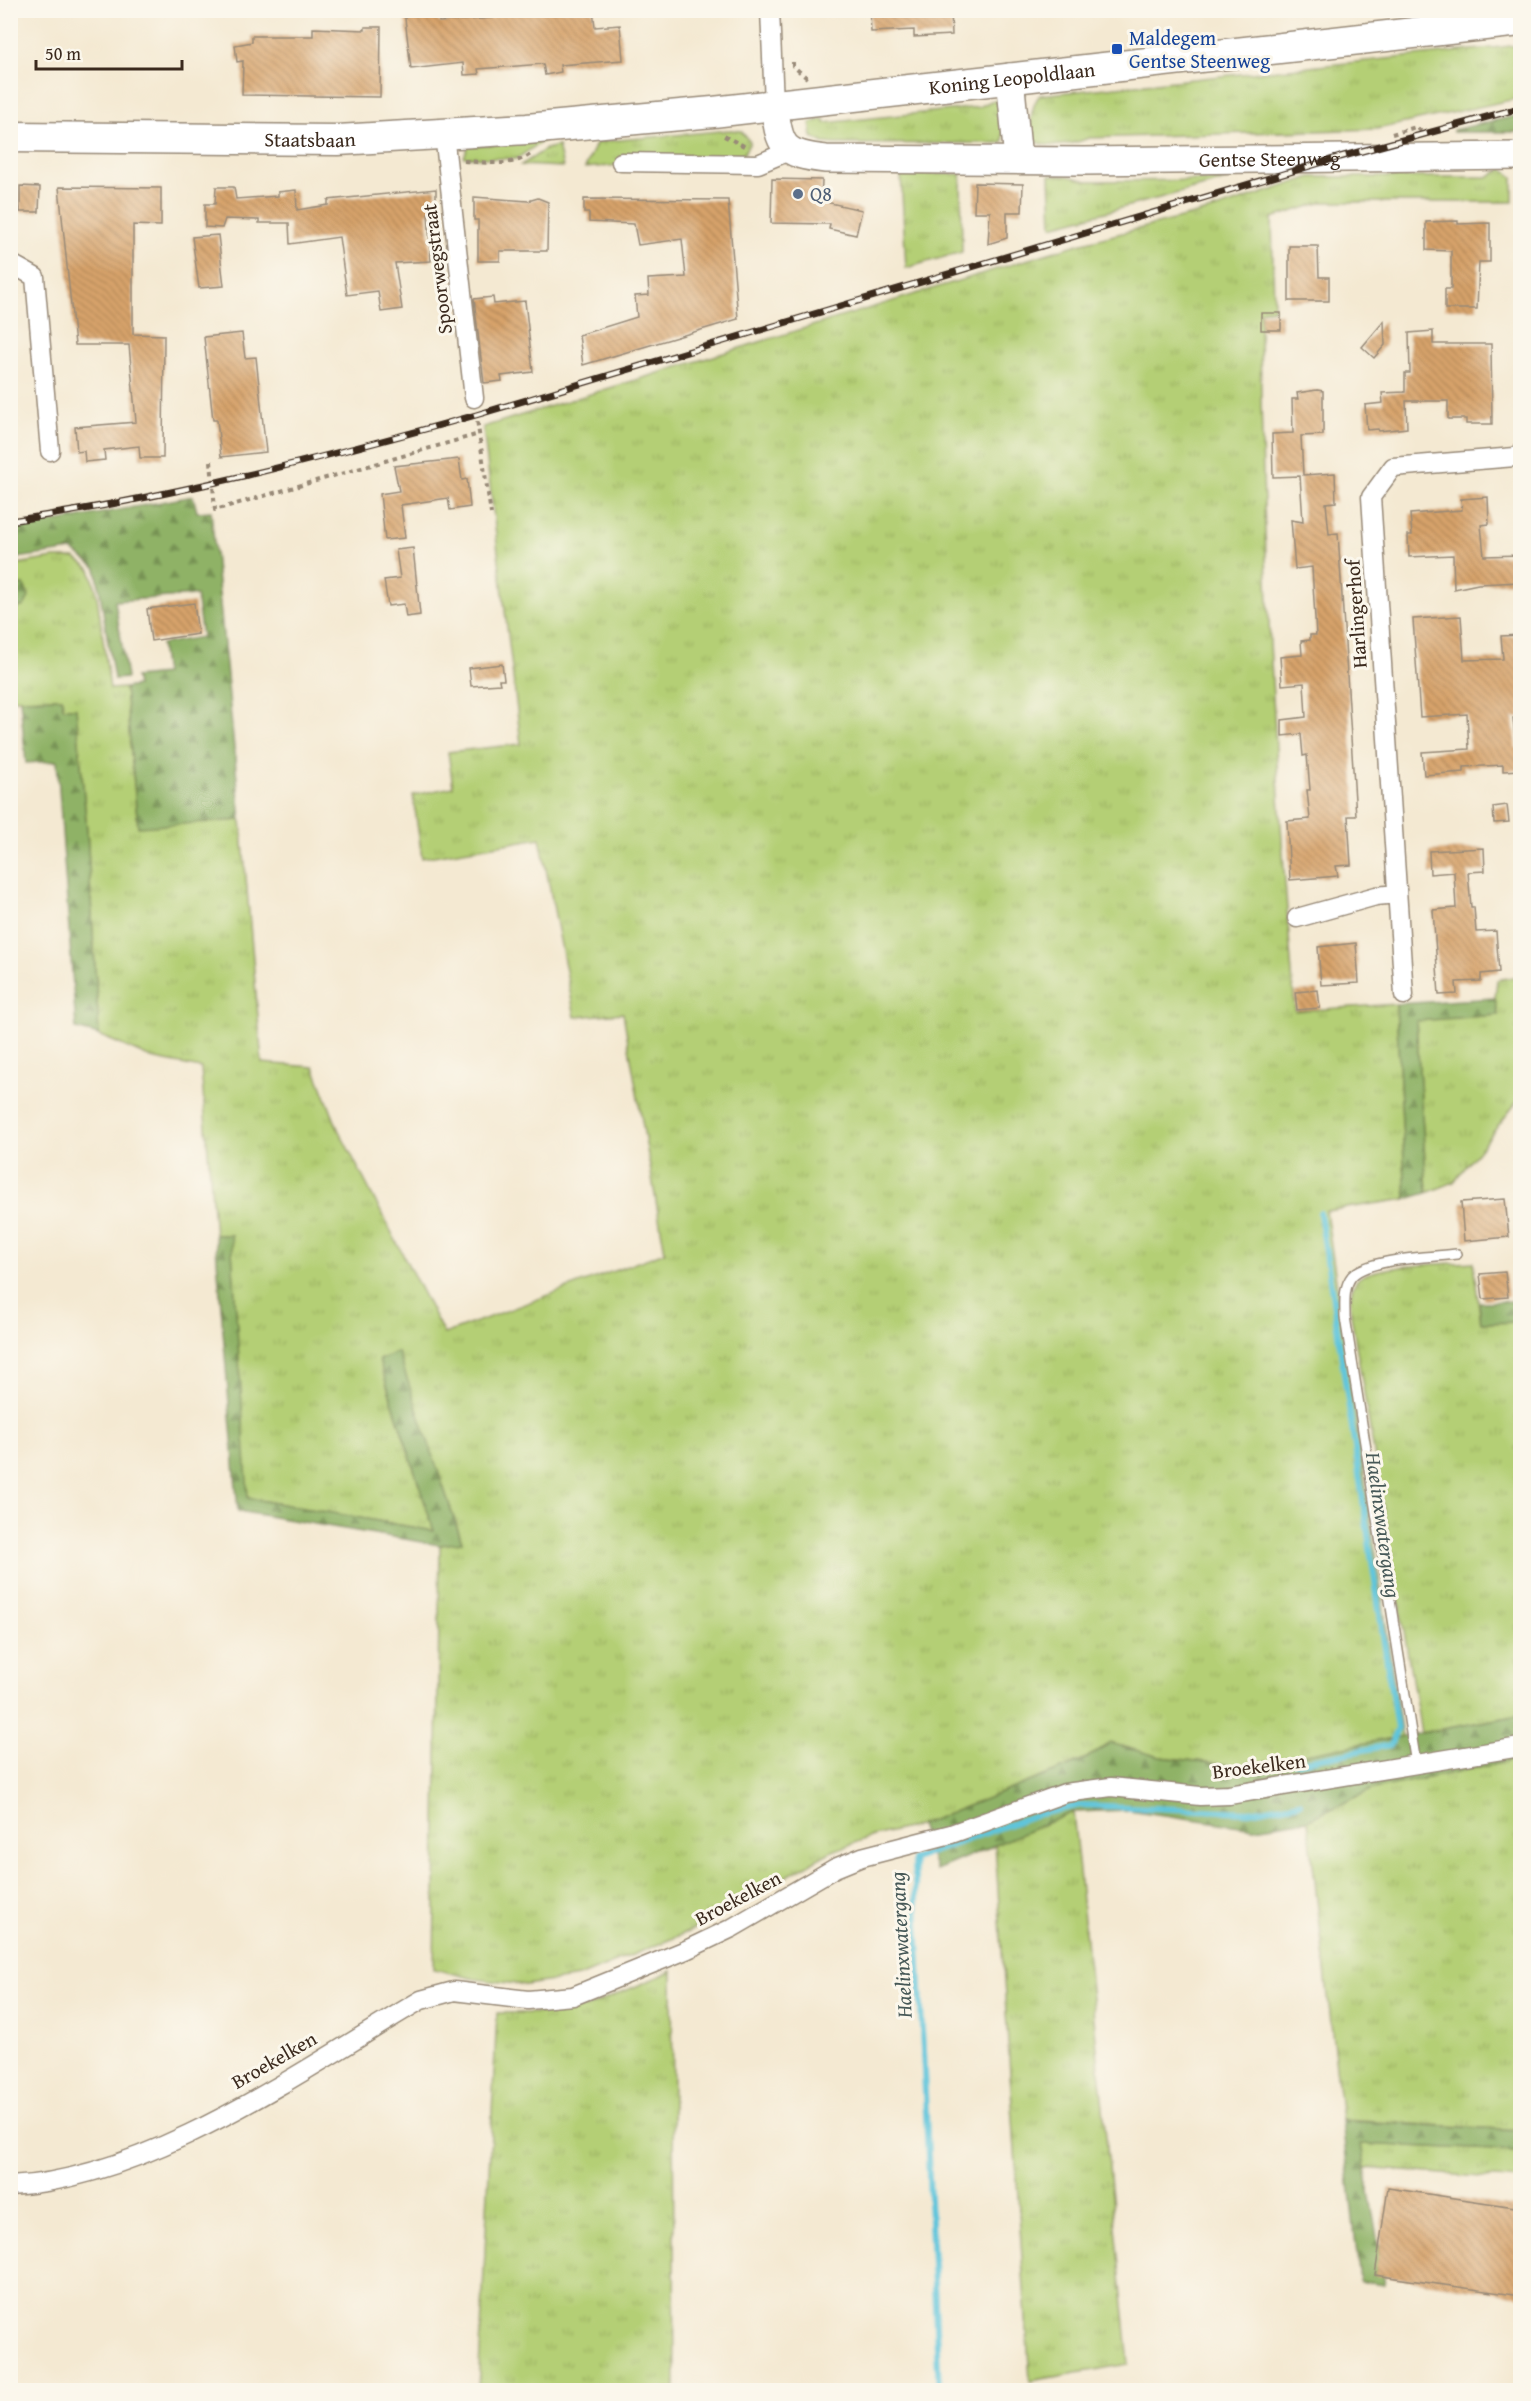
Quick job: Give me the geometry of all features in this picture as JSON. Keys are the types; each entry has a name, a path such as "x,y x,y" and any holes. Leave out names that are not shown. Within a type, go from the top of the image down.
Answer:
{"main road":[{"name":"Koning Leopoldlaan","path":"610,123 1521,21"},
{"name":"Staatsbaan","path":"10,137 338,140 610,123"}],"street":[{"path":"621,162 758,164 789,151 779,140 774,104 770,10"},
{"path":"1010,77 1018,160"},
{"name":"Spoorwegstraat","path":"444,134 474,398"},
{"name":"Gentse Steenweg","path":"789,151 826,159 1018,160 1521,156"},
{"path":"10,263 34,277 50,451"},
{"name":"Harlingerhof","path":"1404,995 1371,497 1393,467 1515,457 1521,454"},
{"path":"1297,918 1376,896 1396,894"},
{"name":"Broekelken","path":"10,2186 58,2180 144,2154 248,2102 421,2000 437,1994 454,1991 528,2000 573,1996 723,1933 835,1868 862,1857 951,1834 1065,1793 1111,1787 1200,1796 1230,1796 1521,1747"}],"lane":[{"path":"1416,1764 1344,1295 1352,1276 1372,1264 1457,1254"}],"path":[{"path":"792,56 793,66 811,81"},
{"path":"474,398 491,514"},
{"path":"211,461 215,510 479,434"}],"green space":[{"path":"1520,45 1520,98 1377,129 1089,138 1054,145 1036,141 1031,129 1032,113 1040,95"},
{"path":"1004,100 1003,143 836,144 824,143 812,137 810,123 824,119 825,123 979,107 991,101"},
{"path":"1520,115 1520,132 1453,132 1453,130"},
{"path":"741,131 750,142 743,155 585,168 597,142"},
{"path":"543,141 516,159 464,157 468,146"},
{"path":"558,146 563,167 521,165 546,149"},
{"path":"1503,169 1513,177 1513,202 1323,202 1272,218 1274,309 1260,311 1263,486 1271,661 1295,1011 1396,1004 1406,1199 1326,1211 1402,1737 1240,1766 1160,1757 1110,1743 1082,1761 920,1825 873,1836 830,1852 688,1932 579,1977 526,1985 475,1979 434,1969 440,1545 462,1542 397,1352 379,1360 434,1531 247,1498 231,1235 215,1235 201,1068 151,1058 99,1035 87,831 76,708 63,708 62,698 11,699 10,610 24,606 24,585 11,586 11,565 54,558 75,558 90,569 96,589 110,689 125,688 138,826 241,820 262,1063 314,1067 338,1129 444,1334 665,1252 623,1013 575,1017 540,838 422,858 413,795 453,787 448,752 521,744 483,427 1075,245 1216,209 1311,177 1487,177"},
{"path":"901,174 961,174 962,252 906,268"},
{"path":"1050,175 1068,176 1088,181 1228,180 1052,226"},
{"path":"193,496 197,512 211,511 241,820 138,827 125,688 137,686 135,677 165,674 161,644 202,637 196,595 115,601 127,678 114,679 96,568 72,550 11,559 11,530"},
{"path":"24,585 29,597 24,606 11,610 11,586"},
{"path":"62,698 63,708 76,708 87,831 99,1035 76,1029 57,761 26,763 20,699"},
{"path":"1520,976 1520,1098 1454,1182 1427,1193 1416,1020 1498,1015 1495,998 1497,980"},
{"path":"1495,998 1498,1015 1416,1021 1427,1193 1406,1199 1396,1004"},
{"path":"215,1235 231,1235 248,1498 434,1531 379,1360 398,1352 462,1542 440,1545 238,1511"},
{"path":"1473,1262 1481,1323 1520,1322 1520,1715 1421,1733 1351,1315 1351,1296 1355,1283 1366,1274 1394,1268"},
{"path":"1520,1301 1520,1322 1481,1323 1479,1302"},
{"path":"1520,1715 1520,1759 1373,1789 1308,1820 1254,1828 1129,1810 1073,1812 936,1870 920,1825 1082,1761 1110,1743 1160,1757 1240,1766"},
{"path":"1520,1759 1520,2130 1342,2120 1308,1820 1373,1789"},
{"path":"1073,1812 1129,2364 1030,2381 995,1843"},
{"path":"672,1971 675,2390 478,2390 497,2013 553,2013 587,2007"},
{"path":"1342,2121 1520,2130 1520,2151 1361,2144 1385,2285 1360,2281"},
{"path":"1361,2144 1520,2151 1520,2180 1365,2168"}],"building":[{"path":"404,10 437,10 439,22 493,18 493,10 593,10 595,27 620,25 623,60 560,65 561,72 545,75 543,64 478,69 479,74 464,75 463,63 411,69"},
{"path":"870,10 951,10 952,35 914,37 914,30 871,32"},
{"path":"365,27 381,27 380,97 242,95 243,61 237,62 235,45 252,42 252,36 313,36 313,28 365,30"},
{"path":"772,179 822,180 821,201 862,210 856,235 829,229 830,224 771,223"},
{"path":"975,183 1023,184 1022,212 1007,212 1007,238 988,244 990,212 974,212"},
{"path":"20,186 40,187 39,212 20,212"},
{"path":"59,187 161,188 161,226 133,225 133,334 164,335 163,458 140,458 139,446 104,450 105,460 85,462 84,451 77,452 75,427 136,422 129,345 75,345"},
{"path":"216,187 234,187 236,199 278,196 278,192 296,190 297,210 328,205 328,200 436,189 436,213 428,213 431,261 395,263 402,309 381,312 378,291 347,295 339,237 290,244 289,223 259,223 259,220 225,219 222,228 205,227 205,204 215,204"},
{"path":"474,197 528,201 538,198 548,202 547,251 500,251 500,261 478,261 478,220 474,220"},
{"path":"584,199 728,200 738,319 583,365 579,335 637,317 635,296 649,295 648,279 686,277 682,239 638,245 634,224 589,222 589,213 584,213"},
{"path":"1458,221 1458,224 1490,223 1490,262 1479,262 1477,309 1445,309 1445,289 1451,289 1451,251 1426,250 1426,222"},
{"path":"218,235 224,286 199,288 192,237"},
{"path":"1289,246 1318,246 1319,277 1329,277 1329,301 1289,301"},
{"path":"493,297 494,304 525,301 533,372 501,376 502,381 484,383 474,299"},
{"path":"1261,313 1281,313 1281,330 1261,330"},
{"path":"1384,321 1385,345 1374,358 1362,347"},
{"path":"1433,331 1433,344 1491,344 1492,424 1466,424 1466,419 1448,419 1448,401 1406,401 1407,428 1367,430 1365,405 1383,403 1382,393 1405,392 1405,373 1410,373 1409,333"},
{"path":"242,333 245,358 256,357 266,452 221,457 217,420 213,420 204,337"},
{"path":"1323,391 1323,435 1301,436 1303,475 1335,473 1336,502 1326,503 1329,534 1338,533 1356,816 1348,816 1351,865 1336,866 1338,876 1290,880 1287,821 1310,819 1307,790 1310,790 1307,755 1303,756 1301,734 1282,736 1282,720 1306,717 1304,683 1282,685 1280,657 1302,655 1301,641 1310,640 1310,635 1316,635 1312,567 1295,569 1291,520 1303,522 1300,476 1273,477 1272,434 1293,433 1292,399 1298,399 1297,393"},
{"path":"459,459 462,480 467,479 470,507 450,510 448,498 401,505 405,538 385,540 380,494 399,491 394,466"},
{"path":"1488,497 1489,524 1481,525 1484,556 1521,555 1521,582 1478,584 1454,589 1453,555 1409,557 1408,535 1412,535 1410,514 1462,510 1461,499"},
{"path":"413,548 420,615 406,617 404,604 388,606 384,580 400,578 396,550"},
{"path":"194,603 198,634 151,641 147,609"},
{"path":"1461,616 1464,660 1503,659 1501,636 1521,635 1521,718 1513,718 1516,748 1521,748 1521,770 1503,771 1503,765 1464,767 1464,772 1424,775 1422,752 1469,749 1467,714 1420,717 1413,619"},
{"path":"502,664 504,680 499,680 500,684 471,686 469,668"},
{"path":"1507,805 1509,822 1494,823 1493,807"},
{"path":"1484,848 1485,871 1468,872 1471,907 1474,907 1476,932 1496,931 1499,972 1481,974 1481,981 1456,982 1457,994 1439,995 1433,910 1456,908 1454,872 1430,874 1429,851"},
{"path":"1356,943 1359,983 1321,985 1318,947"},
{"path":"1318,990 1320,1008 1297,1010 1295,992"},
{"path":"1505,1199 1509,1237 1464,1241 1461,1202"},
{"path":"1505,1272 1508,1297 1483,1299 1480,1274"},
{"path":"1388,2188 1521,2208 1521,2296 1375,2275"}],"waterway":[{"name":"Haelinxwatergang","path":"1295,1763 1390,1745 1397,1729 1320,1213"},
{"name":"Haelinxwatergang","path":"939,2390 914,1859 1035,1815 1081,1805 1249,1812 1300,1803"}],"railway":[{"path":"10,521 187,489 419,431 1340,157 1520,108"}],"place":[{"name":"Maldegem Gentse Steenweg","path":"1117,49"},
{"name":"Q8","path":"798,194"}]}
